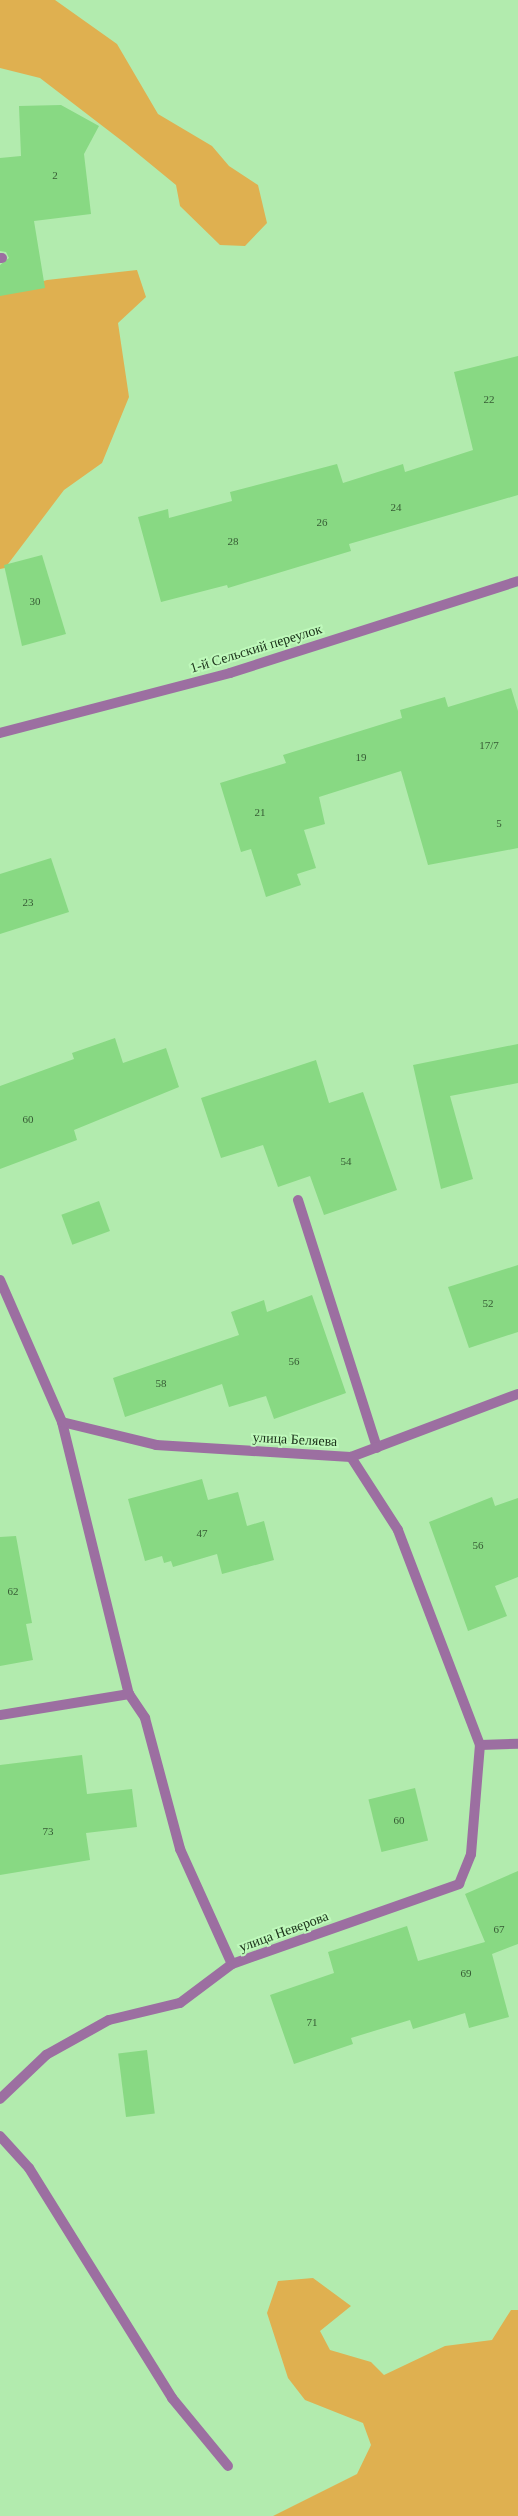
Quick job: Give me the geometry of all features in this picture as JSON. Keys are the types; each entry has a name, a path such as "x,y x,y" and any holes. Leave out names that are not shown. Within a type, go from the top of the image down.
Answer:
{"street":[{"name":"1-й Сельский переулок","path":"0,733 230,673 518,581"},
{"path":"298,1200 377,1448"},
{"name":"улица Неверова","path":"0,1280 62,1422 129,1694 144,1718 180,1849 232,1964 459,1884 471,1854 480,1745"},
{"name":"улица Беляева","path":"62,1422 156,1445 351,1457 518,1394"},
{"path":"351,1457 398,1530 480,1745 518,1744"},
{"path":"0,1715 129,1694"},
{"path":"0,2099 46,2055 109,2020 180,2003 232,1964"},
{"path":"0,2136 29,2168 172,2398 228,2466"}],"shaded area":[{"path":"0,0 55,0 117,44 158,114 212,146 229,166 258,185 267,223 245,246 220,245 180,206 176,185 126,144 40,78 0,68"},
{"path":"137,270 146,297 118,323 129,397 102,463 64,490 5,568 0,569 0,294 47,280"},
{"path":"313,2278 351,2306 320,2331 330,2350 371,2362 384,2375 445,2346 492,2340 511,2310 518,2310 518,2516 273,2516 357,2474 371,2445 363,2423 305,2400 288,2378 267,2313 278,2281"}],"building":[{"path":"61,105 99,126 84,154 91,214 34,221 45,288 0,296 0,265 9,258 6,252 0,251 0,158 21,156 19,106"},
{"path":"518,356 518,495 349,544 351,551 228,588 227,585 161,602 138,517 168,509 169,518 232,501 230,492 337,464 343,483 403,464 405,472 473,450 454,372"},
{"path":"42,555 66,634 22,646 4,565"},
{"path":"511,688 518,711 518,848 428,865 401,771 319,797 325,824 304,830 316,868 297,874 301,885 266,897 251,849 241,852 220,783 286,763 283,755 402,718 400,710 445,697 448,707"},
{"path":"51,858 69,912 0,934 0,874"},
{"path":"115,1038 123,1063 166,1048 179,1087 74,1130 77,1140 0,1169 0,1086 74,1059 72,1053"},
{"path":"518,1044 518,1083 450,1096 473,1179 441,1189 413,1065"},
{"path":"316,1060 329,1103 363,1092 397,1190 324,1215 310,1176 278,1187 263,1145 221,1158 201,1098"},
{"path":"99,1201 110,1231 72,1245 61,1215"},
{"path":"518,1265 518,1332 469,1348 448,1287"},
{"path":"312,1295 346,1393 274,1419 266,1396 229,1407 222,1384 125,1417 113,1378 239,1335 231,1312 264,1300 267,1312"},
{"path":"202,1479 208,1500 238,1492 247,1526 264,1521 274,1560 222,1574 217,1554 173,1567 171,1561 164,1563 162,1556 145,1561 128,1499"},
{"path":"492,1497 495,1506 518,1498 518,1577 495,1586 507,1616 468,1631 429,1522"},
{"path":"16,1536 32,1623 26,1624 33,1660 0,1666 0,1537"},
{"path":"82,1755 87,1794 132,1789 137,1827 86,1833 90,1860 0,1875 0,1765"},
{"path":"415,1788 428,1840 381,1852 368,1800"},
{"path":"518,1871 518,1944 492,1954 509,2017 469,2028 465,2013 413,2029 410,2020 351,2038 353,2044 294,2064 270,1995 334,1973 328,1952 407,1926 418,1961 485,1942 465,1894"},
{"path":"147,2050 155,2114 126,2117 118,2054"}]}
